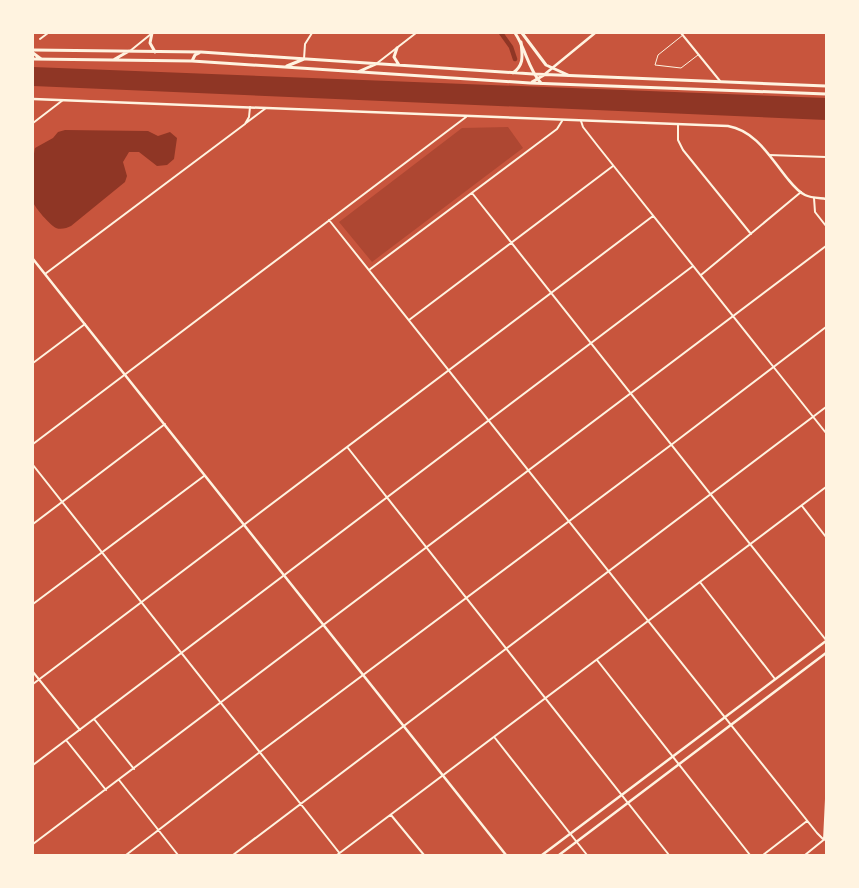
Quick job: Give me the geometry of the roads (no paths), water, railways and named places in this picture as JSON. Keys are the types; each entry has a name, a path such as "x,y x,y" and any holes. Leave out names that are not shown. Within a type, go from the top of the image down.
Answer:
{"main road":[{"path":"152,33 150,43 156,52"},
{"path":"515,33 521,42 534,74 541,83"},
{"path":"522,33 543,62 552,69 569,76"},
{"path":"513,73 518,69 522,62 521,42"},
{"path":"397,48 394,56 399,65"},
{"path":"33,51 201,52 513,73 826,86"},
{"path":"33,51 42,59"},
{"path":"111,60 129,51"},
{"path":"192,61 194,55 201,52"},
{"path":"33,59 192,61 530,83 826,94"},
{"path":"285,66 304,59"},
{"path":"358,72 370,68 376,64"},
{"path":"530,83 538,80 545,74"}],"street":[{"path":"40,39 48,33"},
{"path":"129,51 152,33"},
{"path":"304,59 305,44 312,33"},
{"path":"376,64 416,33"},
{"path":"545,74 595,33"},
{"path":"682,34 720,81"},
{"path":"33,99 562,121 728,126 746,132 754,138 792,185 801,192 814,198 826,199"},
{"path":"33,123 64,100"},
{"path":"245,124 249,117 250,107"},
{"path":"45,274 266,108"},
{"path":"33,444 466,117"},
{"path":"369,270 557,129 562,121"},
{"path":"581,121 584,130 826,433"},
{"path":"678,124 678,140 683,150 751,234"},
{"path":"769,155 826,157"},
{"path":"409,320 613,166"},
{"path":"701,275 801,192"},
{"path":"472,194 826,640 542,855"},
{"path":"814,198 815,212 826,226"},
{"path":"33,684 653,216"},
{"path":"329,220 450,370 527,471 569,521 724,718 807,821 825,839"},
{"path":"33,844 426,549 527,471 632,394 826,246"},
{"path":"33,259 506,855"},
{"path":"33,765 284,575 490,422 693,266"},
{"path":"33,363 85,324"},
{"path":"126,855 260,752 671,445 826,327"},
{"path":"233,855 505,648 609,572 826,407"},
{"path":"33,524 165,424"},
{"path":"347,447 669,855"},
{"path":"33,465 301,803 339,854 495,738 826,487"},
{"path":"33,604 204,476"},
{"path":"802,506 826,537"},
{"path":"700,582 775,679"},
{"path":"559,855 826,653"},
{"path":"597,660 750,855"},
{"path":"33,672 80,730"},
{"path":"94,719 134,769"},
{"path":"495,738 587,855"},
{"path":"66,740 106,790"},
{"path":"119,780 178,855"},
{"path":"805,855 825,839 826,799"},
{"path":"391,815 424,855"},
{"path":"763,855 807,821"}],"lane":[{"path":"682,34 658,55 655,65 681,68 698,55"}],"waterway":[{"path":"501,33 511,47 515,59"}]}
